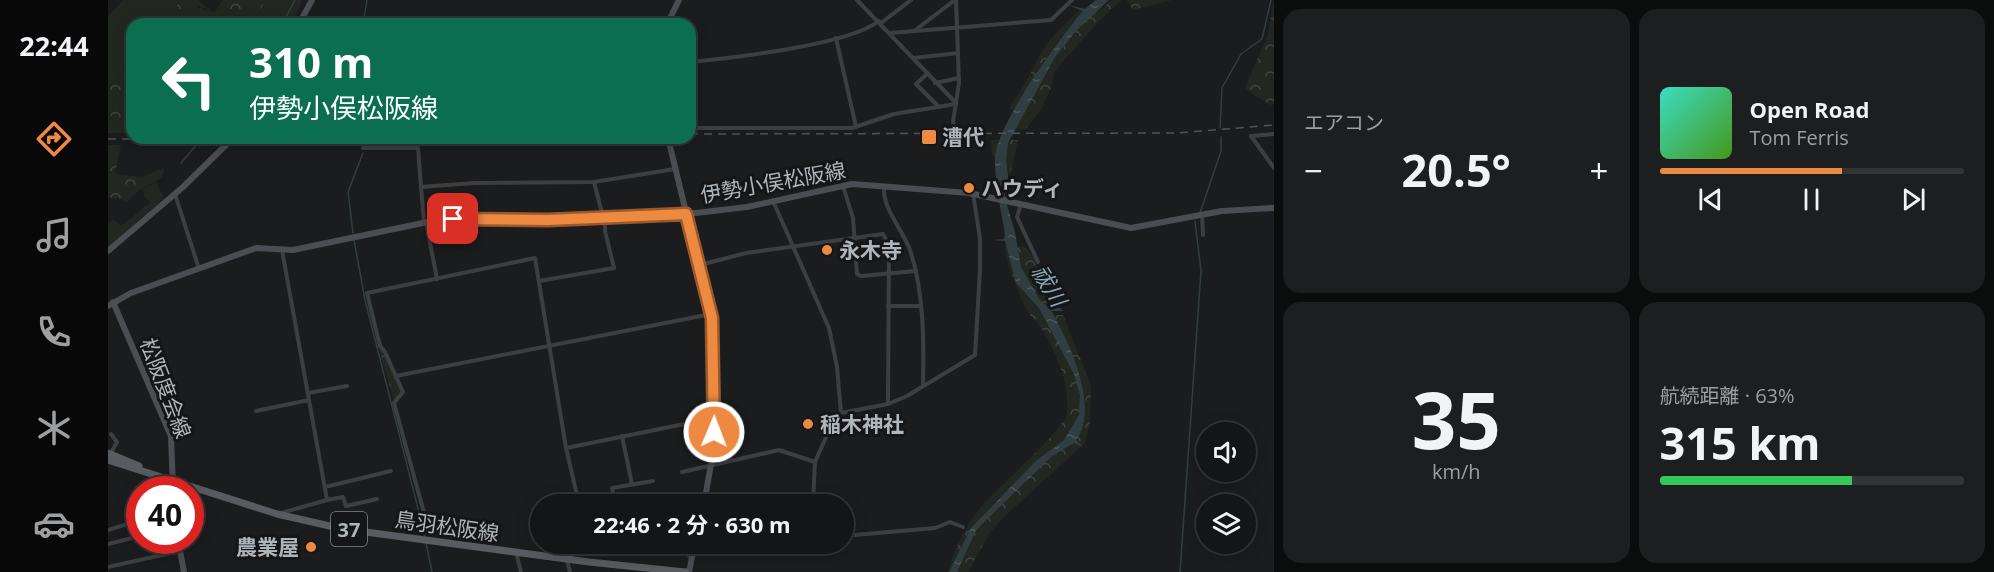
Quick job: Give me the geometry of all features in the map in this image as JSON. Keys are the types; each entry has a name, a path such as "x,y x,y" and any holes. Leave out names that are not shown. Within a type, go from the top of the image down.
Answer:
{"main road":[{"path":"302,18 312,0"},
{"path":"671,18 680,0"},
{"path":"108,251 175,194 227,144"},
{"path":"670,144 712,314 714,418 712,466 706,494"},
{"name":"伊勢小俣松阪線","path":"111,304 253,249 299,249 425,222 686,214 773,201 843,185 884,185 973,193 1131,228 1253,207 1274,208"},
{"name":"松阪度会線","path":"111,304 169,430 174,452 173,476"},
{"name":"鳥羽松阪線","path":"109,455 154,476"},
{"name":"鳥羽松阪線","path":"204,494 343,529 567,559 687,572"},
{"path":"180,554 183,572"},
{"path":"687,572 692,554"}],"street":[{"path":"857,0 956,104"},
{"path":"696,61 836,38 880,22 911,0"},
{"path":"956,0 959,78 953,122 956,132"},
{"path":"913,31 956,0"},
{"path":"890,33 1052,20 1072,0"},
{"path":"836,38 856,127"},
{"path":"912,58 958,53"},
{"path":"927,74 916,84 939,108"},
{"path":"935,83 959,78"},
{"path":"696,128 856,127 894,114 956,104"},
{"path":"1274,134 1251,136 1274,168"},
{"path":"363,148 418,148 425,222 437,279"},
{"path":"421,187 474,183 594,182 676,169"},
{"path":"538,281 614,268 604,217 594,182"},
{"path":"843,185 853,218 857,274 916,271"},
{"path":"884,185 883,198 911,251 916,271 924,342 923,387"},
{"path":"813,494 815,462 830,428 842,413 888,404 923,387 975,355 980,239 973,193"},
{"path":"175,194 200,269"},
{"path":"773,201 829,328 837,367 842,413"},
{"path":"1020,204 1017,217 1038,262"},
{"path":"1202,216 1203,235"},
{"path":"700,266 746,253 883,234 889,245 888,404"},
{"path":"282,250 327,500"},
{"path":"424,513 394,403 403,392 380,346 367,293 535,258 566,448 577,494"},
{"path":"888,306 920,306"},
{"path":"396,376 712,314"},
{"path":"308,393 347,386"},
{"path":"256,411 309,399"},
{"path":"566,448 714,418"},
{"path":"109,455 117,442 111,434"},
{"path":"622,436 632,484"},
{"path":"682,472 779,450 815,462"},
{"path":"325,487 391,471"},
{"path":"613,494 612,488 652,481"},
{"path":"277,514 343,496 346,506 376,499"},
{"path":"854,535 935,528 950,522 963,527"},
{"path":"108,530 126,524"},
{"path":"108,544 126,540"},
{"path":"516,552 521,572"},
{"path":"108,567 166,554"},
{"path":"688,554 691,558"},
{"path":"567,559 570,572"}],"green space":[{"path":"123,0 198,0 214,13 198,6 173,18 126,18 126,67 108,90 108,16"},
{"path":"223,0 266,0 254,18 173,18 179,1 214,13"},
{"path":"266,0 302,0 295,18 254,18"},
{"path":"1112,0 1122,0 1097,23 1054,72 1052,85 1042,108 1025,130 1015,129 1023,116 1009,108 1046,45 1083,7 1099,11"},
{"path":"1127,0 1172,0 1133,10"},
{"path":"1274,0 1274,104 1270,105 1245,88 1268,34"},
{"path":"126,67 126,124 118,123 108,112 108,90"},
{"path":"108,112 118,123 126,124 126,133 108,133"},
{"path":"991,140 1018,140 1010,176 1005,164 992,155"},
{"path":"108,145 121,145 115,174 142,177 164,168 162,177 135,193 128,201 108,197"},
{"path":"156,182 164,198 108,247 108,223 113,219 121,226 151,202 144,197 143,189"},
{"path":"1005,245 1026,247 1034,258 1041,283 1058,301 1047,302 1055,315 1063,315 1091,386 1090,423 1085,443 1004,517 989,534 968,572 948,572 960,540 978,511 1054,433 1067,413 1066,389 1060,366 1044,333 1026,309 1009,266"},
{"path":"379,349 384,353 401,391 394,401"}],"water":[{"path":"1096,0 1109,0 1076,31 1055,57 1008,143 1006,160 1011,199 1007,205 1015,232 1021,267 1039,299 1049,308 1061,308 1062,311 1051,311 1066,339 1079,374 1085,410 1083,426 1076,440 1083,447 1074,443 1052,456 976,530 957,572 949,572 971,528 1036,461 1064,440 1079,415 1080,395 1074,374 1039,308 1016,283 1005,241 993,240 1004,239 1005,234 995,161 1005,127 1016,106 1059,41 1083,11 1068,5 1085,9"}],"waterway":[{"path":"285,18 295,0"},
{"path":"364,18 367,0"},
{"path":"1220,128 1222,88 1241,54 1262,39 1271,0"},
{"path":"1200,213 1221,151 1221,137"},
{"path":"181,163 197,144"},
{"path":"353,233 348,192 363,153"},
{"path":"1180,572 1201,271 1195,221"},
{"path":"354,240 365,300 425,536"},
{"path":"426,543 432,572"}],"railway":[{"path":"696,134 1177,133 1274,125"},
{"path":"108,139 126,139"}],"place":[{"name":"漕代","path":"929,137"},
{"name":"ハウディ","path":"969,188"},
{"name":"永木寺","path":"827,250"},
{"name":"稲木神社","path":"808,424"},
{"name":"農業屋","path":"311,547"}],"route":[{"path":"453,219 548,220 603,217 641,218 686,214 714,328 714,432"}],"water label":[{"name":"祓川","path":"1050,285"}]}
